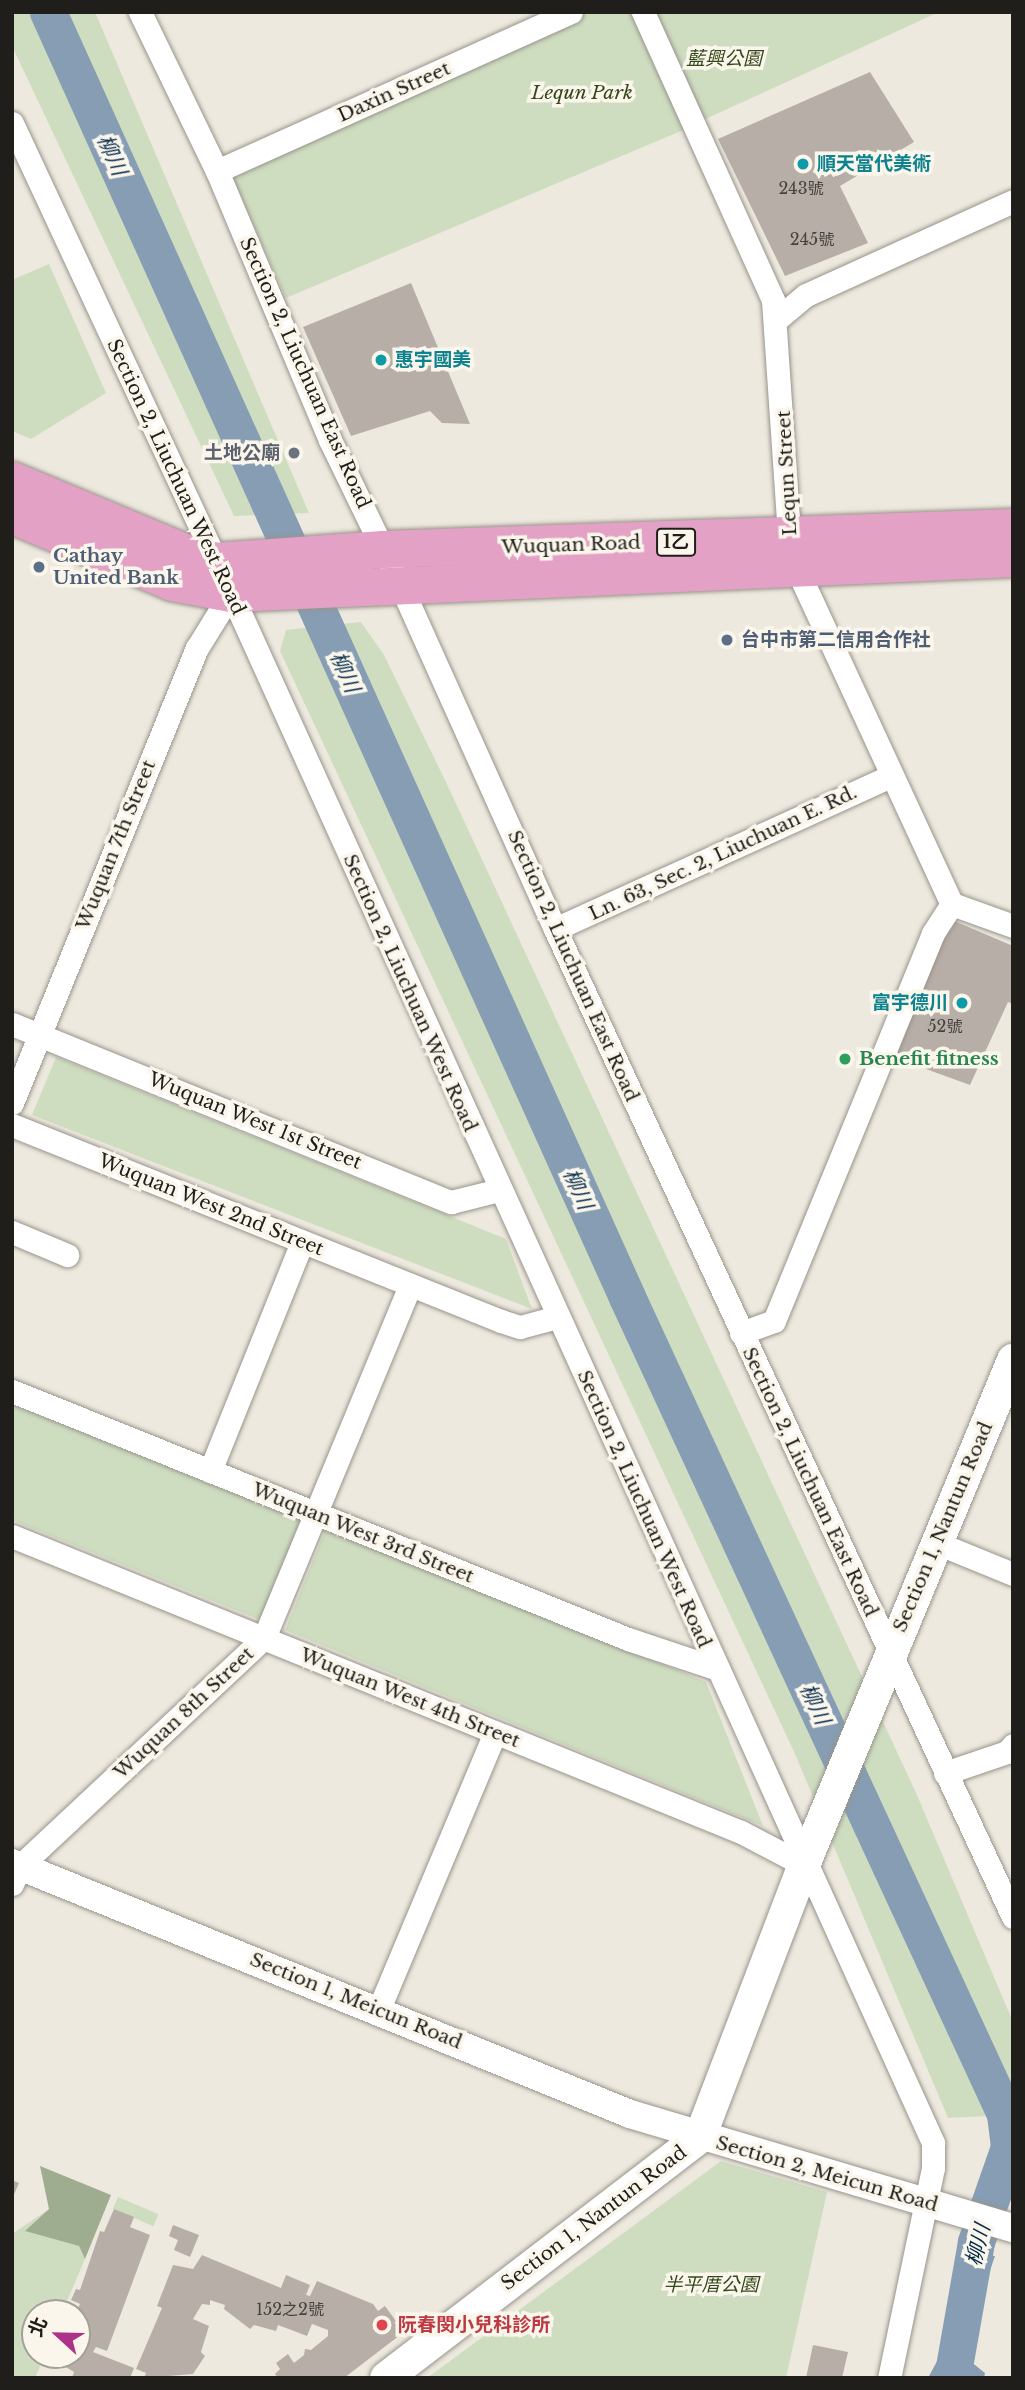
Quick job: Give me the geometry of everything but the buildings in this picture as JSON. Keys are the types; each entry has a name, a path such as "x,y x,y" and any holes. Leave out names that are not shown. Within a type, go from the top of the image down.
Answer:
{"main road":[{"name":"1乙","path":"12,480 237,576"},
{"name":"1乙","path":"12,515 172,582 237,576"},
{"name":"Wuquan Road","path":"237,576 354,585 793,552 1013,527"},
{"name":"Wuquan Road","path":"237,576 338,552 383,549 793,552 1013,558"},
{"name":"Section 1, Nantun Road","path":"386,2378 700,2137 804,1865 1013,1360"}],"street":[{"name":"Section 2, Liuchuan East Road","path":"140,12 216,171 330,440 399,582 555,929 1013,1917"},
{"name":"Daxin Street","path":"216,171 570,12"},
{"name":"Lequn Street","path":"643,12 773,300 793,552 890,776 952,904"},
{"name":"Section 2, Liuchuan West Road","path":"12,123 237,576 499,1190 804,1865 933,2143 933,2168 890,2378"},
{"path":"776,320 806,295 1013,201"},
{"name":"Wuquan 7th Street","path":"12,1103 197,648 237,576"},
{"name":"Ln. 63, Sec. 2, Liuchuan E. Rd.","path":"555,929 890,776"},
{"path":"741,1333 774,1321 933,933 952,904 1013,926"},
{"name":"Wuquan West 1st Street","path":"12,1024 451,1202 499,1190"},
{"name":"Wuquan West 2nd Street","path":"12,1125 520,1327 557,1317"},
{"path":"12,1233 67,1255"},
{"path":"210,1471 302,1242"},
{"path":"316,1514 410,1285"},
{"name":"Wuquan West 3rd Street","path":"12,1391 628,1639 715,1668"},
{"name":"Wuquan 8th Street","path":"15,1871 264,1638 316,1514"},
{"name":"Wuquan West 4th Street","path":"12,1536 741,1832 804,1865"},
{"path":"937,1543 1013,1574"},
{"path":"378,2011 495,1733"},
{"path":"945,1773 1007,1752 1013,1745"},
{"name":"Section 1, Meicun Road","path":"15,1871 378,2011 630,2114 700,2137"},
{"name":"Section 2, Meicun Road","path":"700,2137 1013,2228"}],"green space":[{"path":"12,12 95,12 309,513 234,516 12,46"},
{"name":"Lequn Park","path":"582,12 636,12 688,128 286,298 229,170"},
{"name":"藍興公園","path":"651,12 939,12 699,122"},
{"path":"49,264 106,393 31,439 12,431 12,280"},
{"path":"361,622 384,655 445,780 917,1795 1013,2022 1013,2115 948,2118 795,1754 280,651 286,630"},
{"path":"56,1057 506,1239 532,1309 32,1115"},
{"path":"12,1405 305,1518 263,1621 12,1520"},
{"path":"327,1526 706,1682 763,1826 285,1630"},
{"name":"半平厝公園","path":"721,2161 827,2192 786,2378 427,2378"},
{"path":"40,2166 111,2195 85,2259 79,2246 25,2231 49,2209"},
{"path":"118,2197 159,2214 153,2226 113,2209"},
{"path":"49,2209 26,2231 79,2246 85,2259 68,2299 21,2299 21,2369 39,2369 35,2378 12,2378 12,2234"}],"water":[{"path":"965,2254 995,2256 965,2342 970,2361 985,2373 984,2378 928,2378 950,2337"}],"waterway":[{"name":"柳川","path":"48,12 627,1297 1005,2114 1009,2147 976,2242 952,2378"}],"place":[{"name":"順天當代美術","path":"803,164"},
{"name":"惠宇國美","path":"381,360"},
{"name":"土地公廟","path":"294,453"},
{"name":"Cathay United Bank","path":"39,567"},
{"name":"台中市第二信用合作社","path":"727,640"},
{"name":"富宇德川","path":"962,1003"},
{"name":"Benefit fitness","path":"845,1059"},
{"name":"阮春閔小兒科診所","path":"382,2325"}]}
